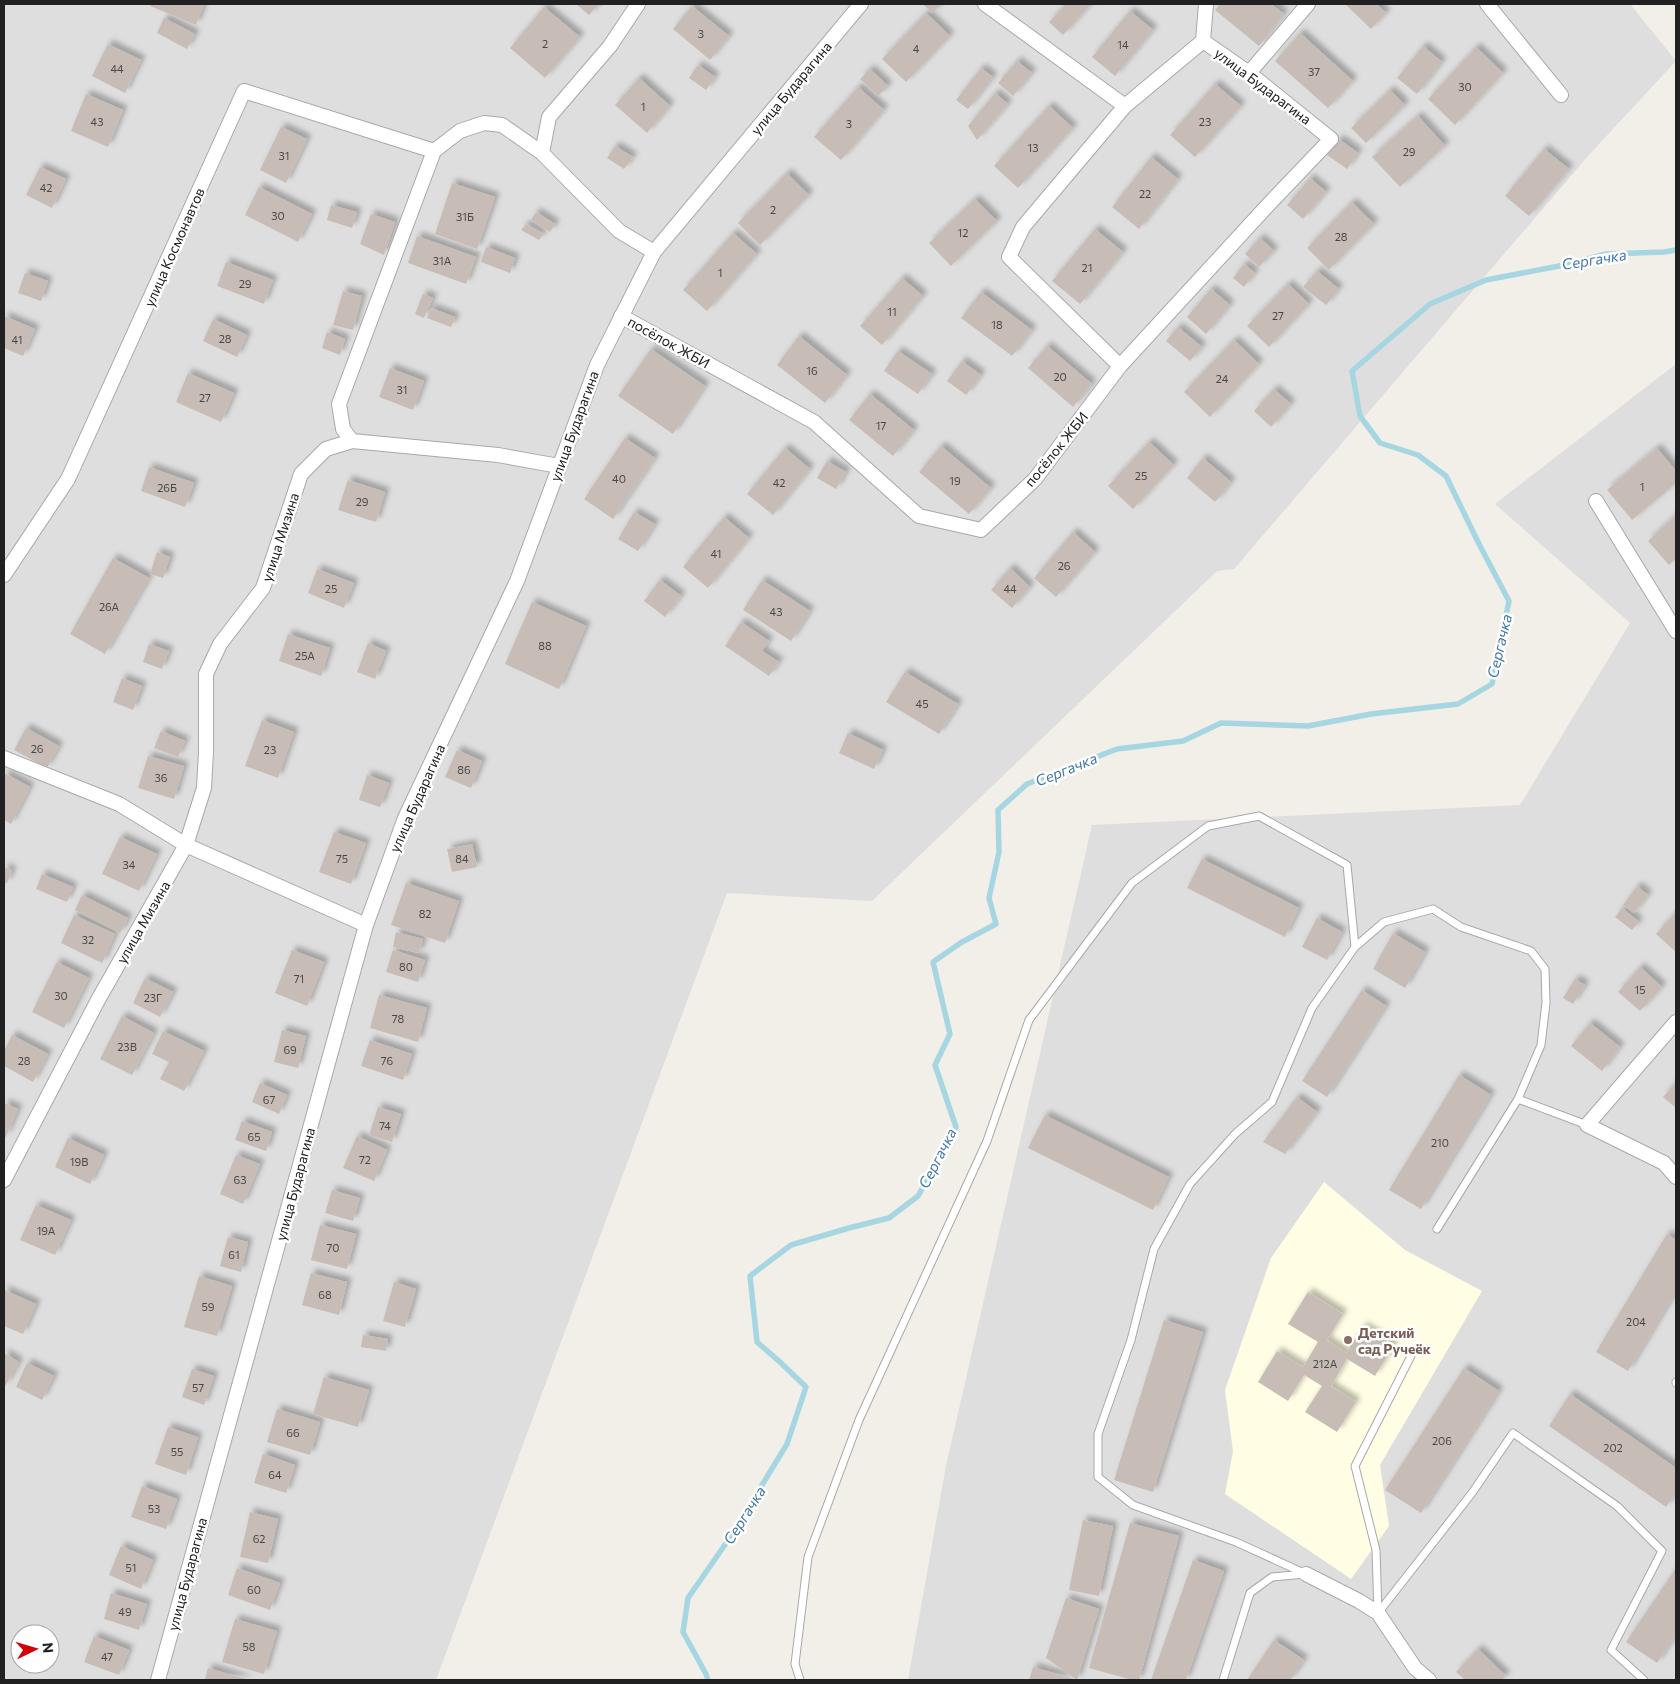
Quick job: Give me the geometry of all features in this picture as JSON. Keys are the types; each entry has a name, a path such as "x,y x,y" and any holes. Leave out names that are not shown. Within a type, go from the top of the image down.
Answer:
{"street":[{"path":"542,153 549,117 610,46 638,4"},
{"name":"улица Бударагина","path":"158,1680 366,925 405,818 516,581 596,364 654,252 862,4"},
{"path":"985,4 1125,106"},
{"path":"1203,41 1206,4"},
{"path":"1249,73 1308,4"},
{"path":"1487,4 1561,95"},
{"name":"улица Бударагина","path":"1120,366 1009,257 1023,227 1125,106 1203,41 1249,73 1331,139"},
{"name":"улица Космонавтов","path":"4,575 68,479 244,91 434,151"},
{"path":"559,466 498,455 352,441 342,429 340,404 434,151 460,131 484,124 502,125 542,153 619,231 654,252"},
{"name":"посёлок ЖБИ","path":"621,316 814,422 919,516 981,530 1035,479 1120,366 1331,139"},
{"name":"улица Мизина","path":"4,1180 98,1000 186,845 204,788 206,674 220,644 263,588 301,474 326,449 352,441"},
{"path":"1596,500 1676,631"},
{"path":"4,758 119,804 186,845 366,925"},
{"path":"1676,1022 1587,1125 1664,1163 1676,1178"},
{"path":"1306,1574 1359,1601 1378,1613 1415,1668 1429,1680"}],"lane":[{"path":"800,1680 795,1664 808,1557 859,1420 987,1142 1029,1020 1126,890 1132,883 1208,826 1259,816 1347,865 1355,946"},
{"path":"1306,1574 1236,1542 1134,1505 1098,1477 1098,1434 1132,1340 1154,1249 1190,1184 1234,1134 1272,1102 1312,1008 1355,946 1384,922 1434,909 1461,927 1532,951 1545,969 1546,1003 1541,1046 1518,1099 1437,1229"},
{"path":"1518,1099 1587,1125"},
{"path":"1378,1613 1376,1550 1356,1466 1411,1356"},
{"path":"1378,1613 1472,1493 1513,1433 1617,1506 1662,1551 1611,1650 1644,1680"},
{"path":"1223,1680 1250,1593 1272,1577 1306,1574"}],"shaded area":[{"path":"4,4 1630,4 1676,61 1588,156 1234,569 1217,571 872,901 727,893 436,1680 4,1680"},
{"path":"1676,364 1676,1680 908,1680 946,1466 1092,825 1520,805 1630,623 1495,504"},
{"name":"Детский сад Ручеёк","path":"1324,1182 1405,1250 1482,1291 1380,1465 1389,1526 1351,1579 1225,1494 1233,1451 1225,1390 1271,1258"}],"building":[{"path":"151,4 204,4 196,25 150,6"},
{"path":"576,4 599,4 589,15"},
{"path":"923,4 941,4 932,13"},
{"path":"1066,4 1091,4 1063,35 1049,22"},
{"path":"1220,4 1271,4 1284,14 1259,46 1215,10"},
{"path":"1345,4 1376,4 1386,13 1371,29"},
{"path":"692,6 729,36 710,60 673,29"},
{"path":"544,7 580,37 545,78 510,48"},
{"path":"1130,11 1153,30 1115,76 1092,57"},
{"path":"926,13 950,36 906,82 882,59"},
{"path":"164,18 195,34 187,49 157,33"},
{"path":"1300,33 1353,81 1328,108 1275,61"},
{"path":"108,44 141,60 125,93 92,76"},
{"path":"1423,46 1442,62 1417,94 1397,78"},
{"path":"1476,47 1503,73 1455,125 1428,99"},
{"path":"1017,61 1032,73 1013,96 998,83"},
{"path":"698,65 715,77 706,90 689,78"},
{"path":"981,68 993,77 968,109 956,100"},
{"path":"870,69 888,86 878,96 860,79"},
{"path":"639,78 670,106 647,133 615,105"},
{"path":"1215,84 1241,106 1195,157 1170,135"},
{"path":"858,87 884,110 841,160 814,137"},
{"path":"1390,90 1405,105 1366,143 1351,128"},
{"path":"995,93 1008,104 977,140 968,126"},
{"path":"86,94 123,110 108,147 71,131"},
{"path":"1049,106 1073,128 1018,188 994,166"},
{"path":"1418,116 1445,146 1400,187 1372,157"},
{"path":"281,127 307,139 286,183 260,170"},
{"path":"1339,139 1358,153 1347,169 1327,155"},
{"path":"615,146 633,157 624,169 607,158"},
{"path":"1544,149 1569,169 1529,216 1505,196"},
{"path":"1151,157 1178,179 1139,229 1112,207"},
{"path":"40,167 66,179 52,208 26,195"},
{"path":"787,173 809,195 760,245 738,223"},
{"path":"1310,178 1326,192 1303,219 1287,205"},
{"path":"452,183 495,197 477,249 435,234"},
{"path":"259,187 312,214 298,242 245,215"},
{"path":"975,199 997,221 951,266 929,243"},
{"path":"1352,202 1374,224 1329,270 1307,248"},
{"path":"331,205 357,212 352,228 327,220"},
{"path":"536,212 555,224 550,232 531,220"},
{"path":"371,214 395,222 384,255 360,244"},
{"path":"526,224 543,234 539,240 521,230"},
{"path":"1095,229 1123,252 1080,304 1052,281"},
{"path":"733,233 757,254 707,311 683,290"},
{"path":"417,236 476,257 466,284 408,263"},
{"path":"1260,238 1274,251 1259,267 1245,254"},
{"path":"486,247 515,258 510,273 481,262"},
{"path":"226,262 273,280 264,304 217,286"},
{"path":"1244,264 1255,273 1244,287 1233,278"},
{"path":"1317,271 1339,289 1326,305 1303,287"},
{"path":"25,273 48,281 41,301 18,293"},
{"path":"902,278 923,296 882,345 860,326"},
{"path":"1288,284 1309,304 1269,347 1247,326"},
{"path":"1211,289 1230,305 1206,334 1187,317"},
{"path":"343,291 362,296 353,330 333,325"},
{"path":"981,292 1032,330 1012,356 961,318"},
{"path":"423,294 433,298 424,318 415,314"},
{"path":"431,308 455,317 451,327 427,318"},
{"path":"4,316 35,329 23,356 4,348"},
{"path":"213,319 247,335 237,357 203,341"},
{"path":"1178,327 1202,347 1190,361 1166,341"},
{"path":"327,332 345,339 340,355 322,348"},
{"path":"799,336 847,375 825,403 777,365"},
{"path":"1234,340 1259,364 1210,417 1184,392"},
{"path":"1047,346 1092,384 1073,407 1028,368"},
{"path":"651,349 705,386 673,434 618,396"},
{"path":"898,351 932,374 918,394 884,371"},
{"path":"962,361 981,375 966,395 947,381"},
{"path":"390,368 424,381 413,410 379,397"},
{"path":"188,373 234,393 221,422 176,402"},
{"path":"1274,389 1291,404 1271,427 1254,411"},
{"path":"870,394 914,430 893,456 849,420"},
{"path":"625,438 655,458 613,519 584,499"},
{"path":"1149,442 1174,465 1133,509 1108,486"},
{"path":"941,446 991,488 969,514 919,472"},
{"path":"785,448 810,469 773,515 747,494"},
{"path":"1657,448 1676,471 1676,483 1632,520 1607,490"},
{"path":"1203,458 1231,482 1215,502 1187,478"},
{"path":"827,461 846,472 836,489 817,478"},
{"path":"149,467 194,483 185,507 141,491"},
{"path":"348,480 385,492 376,522 338,510"},
{"path":"634,512 655,524 638,551 618,539"},
{"path":"1676,515 1676,558 1669,565 1648,541"},
{"path":"724,517 749,538 708,588 683,567"},
{"path":"1073,532 1095,552 1056,597 1034,578"},
{"path":"157,552 170,557 163,578 150,574"},
{"path":"113,558 149,578 105,654 70,634"},
{"path":"1010,568 1030,587 1012,608 991,590"},
{"path":"317,569 354,583 344,608 308,593"},
{"path":"660,580 681,596 665,617 644,601"},
{"path":"762,580 810,611 791,641 743,610"},
{"path":"532,602 586,626 559,689 505,664"},
{"path":"741,622 769,641 762,651 779,662 769,676 725,646"},
{"path":"288,634 330,648 321,676 279,661"},
{"path":"368,643 386,651 375,679 357,672"},
{"path":"149,644 169,651 162,669 143,662"},
{"path":"905,672 958,704 939,734 886,702"},
{"path":"122,678 142,686 133,710 113,702"},
{"path":"262,720 294,732 278,778 245,766"},
{"path":"26,728 59,746 47,768 14,750"},
{"path":"161,731 185,741 178,757 154,748"},
{"path":"848,733 883,750 874,769 839,753"},
{"path":"457,750 482,761 471,788 445,777"},
{"path":"148,756 184,766 174,799 138,788"},
{"path":"4,773 30,787 11,824 4,820"},
{"path":"367,775 389,783 380,807 359,800"},
{"path":"334,832 366,843 351,884 319,872"},
{"path":"120,837 157,854 139,891 102,874"},
{"path":"472,844 477,867 452,872 447,849"},
{"path":"1202,859 1299,908 1285,937 1187,888"},
{"path":"4,867 12,871 7,883 4,882"},
{"path":"42,874 73,887 67,902 36,889"},
{"path":"406,883 459,901 445,943 391,925"},
{"path":"1637,886 1648,895 1634,913 1623,905"},
{"path":"82,895 128,918 120,933 75,910"},
{"path":"1622,908 1639,922 1632,930 1615,917"},
{"path":"1676,912 1676,952 1656,934"},
{"path":"74,915 115,934 102,963 61,943"},
{"path":"1317,918 1342,932 1327,960 1302,947"},
{"path":"396,932 423,939 419,953 393,947"},
{"path":"1393,933 1425,952 1405,988 1373,969"},
{"path":"292,950 324,962 307,1006 275,993"},
{"path":"393,950 425,960 418,982 386,972"},
{"path":"57,962 89,978 64,1028 32,1012"},
{"path":"1640,967 1662,987 1640,1011 1618,992"},
{"path":"145,978 173,992 160,1017 133,1003"},
{"path":"1575,979 1585,985 1573,1004 1563,998"},
{"path":"1362,990 1386,1006 1327,1097 1302,1081"},
{"path":"379,995 427,1008 418,1042 370,1028"},
{"path":"122,1016 154,1033 132,1075 100,1059"},
{"path":"1590,1023 1620,1047 1602,1071 1571,1046"},
{"path":"282,1030 306,1036 298,1068 274,1062"},
{"path":"163,1031 204,1051 184,1091 160,1079 169,1062 152,1054"},
{"path":"12,1035 48,1054 33,1082 4,1066 4,1051"},
{"path":"370,1040 412,1054 403,1080 361,1066"},
{"path":"1459,1075 1491,1095 1421,1209 1389,1190"},
{"path":"1676,1082 1676,1108 1663,1097"},
{"path":"260,1083 287,1095 279,1114 252,1102"},
{"path":"1297,1097 1317,1112 1285,1154 1263,1142"},
{"path":"4,1103 18,1109 6,1137 4,1136"},
{"path":"378,1107 401,1114 392,1142 369,1135"},
{"path":"1045,1115 1169,1177 1153,1210 1028,1148"},
{"path":"242,1121 272,1132 266,1151 235,1140"},
{"path":"357,1136 387,1150 374,1181 343,1168"},
{"path":"68,1138 104,1155 90,1184 55,1167"},
{"path":"236,1155 260,1164 243,1204 220,1194"},
{"path":"332,1190 360,1198 353,1221 325,1213"},
{"path":"36,1205 71,1220 55,1255 20,1240"},
{"path":"320,1225 356,1234 347,1269 311,1260"},
{"path":"1667,1234 1676,1240 1676,1291 1628,1371 1596,1352"},
{"path":"228,1237 248,1242 241,1272 220,1266"},
{"path":"311,1273 347,1282 339,1315 302,1305"},
{"path":"199,1276 232,1286 217,1336 184,1327"},
{"path":"394,1282 416,1289 405,1327 383,1321"},
{"path":"4,1290 36,1304 23,1334 4,1326"},
{"path":"1308,1292 1343,1314 1327,1340 1346,1353 1363,1326 1394,1345 1375,1376 1347,1359 1331,1386 1356,1402 1337,1432 1305,1412 1322,1386 1304,1375 1288,1401 1258,1382 1277,1351 1303,1367 1318,1342 1288,1324"},
{"path":"1164,1320 1203,1332 1153,1492 1114,1480"},
{"path":"363,1335 388,1339 386,1351 361,1347"},
{"path":"4,1353 19,1362 4,1388"},
{"path":"27,1363 54,1376 42,1400 16,1387"},
{"path":"1464,1368 1499,1391 1421,1513 1385,1490"},
{"path":"192,1369 214,1376 204,1405 182,1397"},
{"path":"324,1377 369,1390 358,1427 313,1414"},
{"path":"1570,1394 1676,1468 1676,1492 1666,1507 1549,1426"},
{"path":"277,1409 320,1422 310,1455 267,1442"},
{"path":"168,1427 198,1437 186,1475 155,1464"},
{"path":"263,1454 295,1465 286,1493 254,1483"},
{"path":"142,1486 177,1499 166,1529 131,1517"},
{"path":"250,1512 278,1519 268,1563 240,1557"},
{"path":"1083,1520 1113,1526 1099,1596 1069,1590"},
{"path":"1130,1523 1179,1536 1139,1680 1132,1680 1089,1668"},
{"path":"121,1546 153,1560 141,1589 109,1575"},
{"path":"1193,1560 1224,1571 1186,1680 1151,1680"},
{"path":"237,1568 280,1583 270,1610 228,1595"},
{"path":"1676,1568 1676,1635 1657,1663 1626,1642"},
{"path":"111,1593 147,1604 139,1630 104,1619"},
{"path":"1066,1598 1099,1609 1077,1680 1046,1658"},
{"path":"235,1619 277,1631 264,1674 222,1662"},
{"path":"94,1636 129,1650 119,1675 84,1662"},
{"path":"1274,1640 1304,1660 1290,1680 1247,1680"},
{"path":"1478,1649 1506,1676 1502,1680 1465,1680 1456,1672"},
{"path":"1033,1667 1077,1680 1029,1680"},
{"path":"208,1668 249,1680 205,1680"}],"waterway":[{"name":"Сергачка","path":"708,1680 683,1632 688,1598 731,1536 787,1444 806,1387 757,1342 750,1276 791,1245 889,1218 918,1196 956,1127 935,1065 950,1034 933,962 962,942 996,924 989,898 999,852 998,810 1027,784 1117,749 1183,741 1221,723 1308,726 1371,714 1458,704 1492,684 1509,601 1446,476 1418,455 1380,443 1360,416 1352,371 1430,304 1486,280 1559,266 1606,254 1676,250"}],"place":[{"name":"Детский сад Ручеёк","path":"1348,1340"}]}
